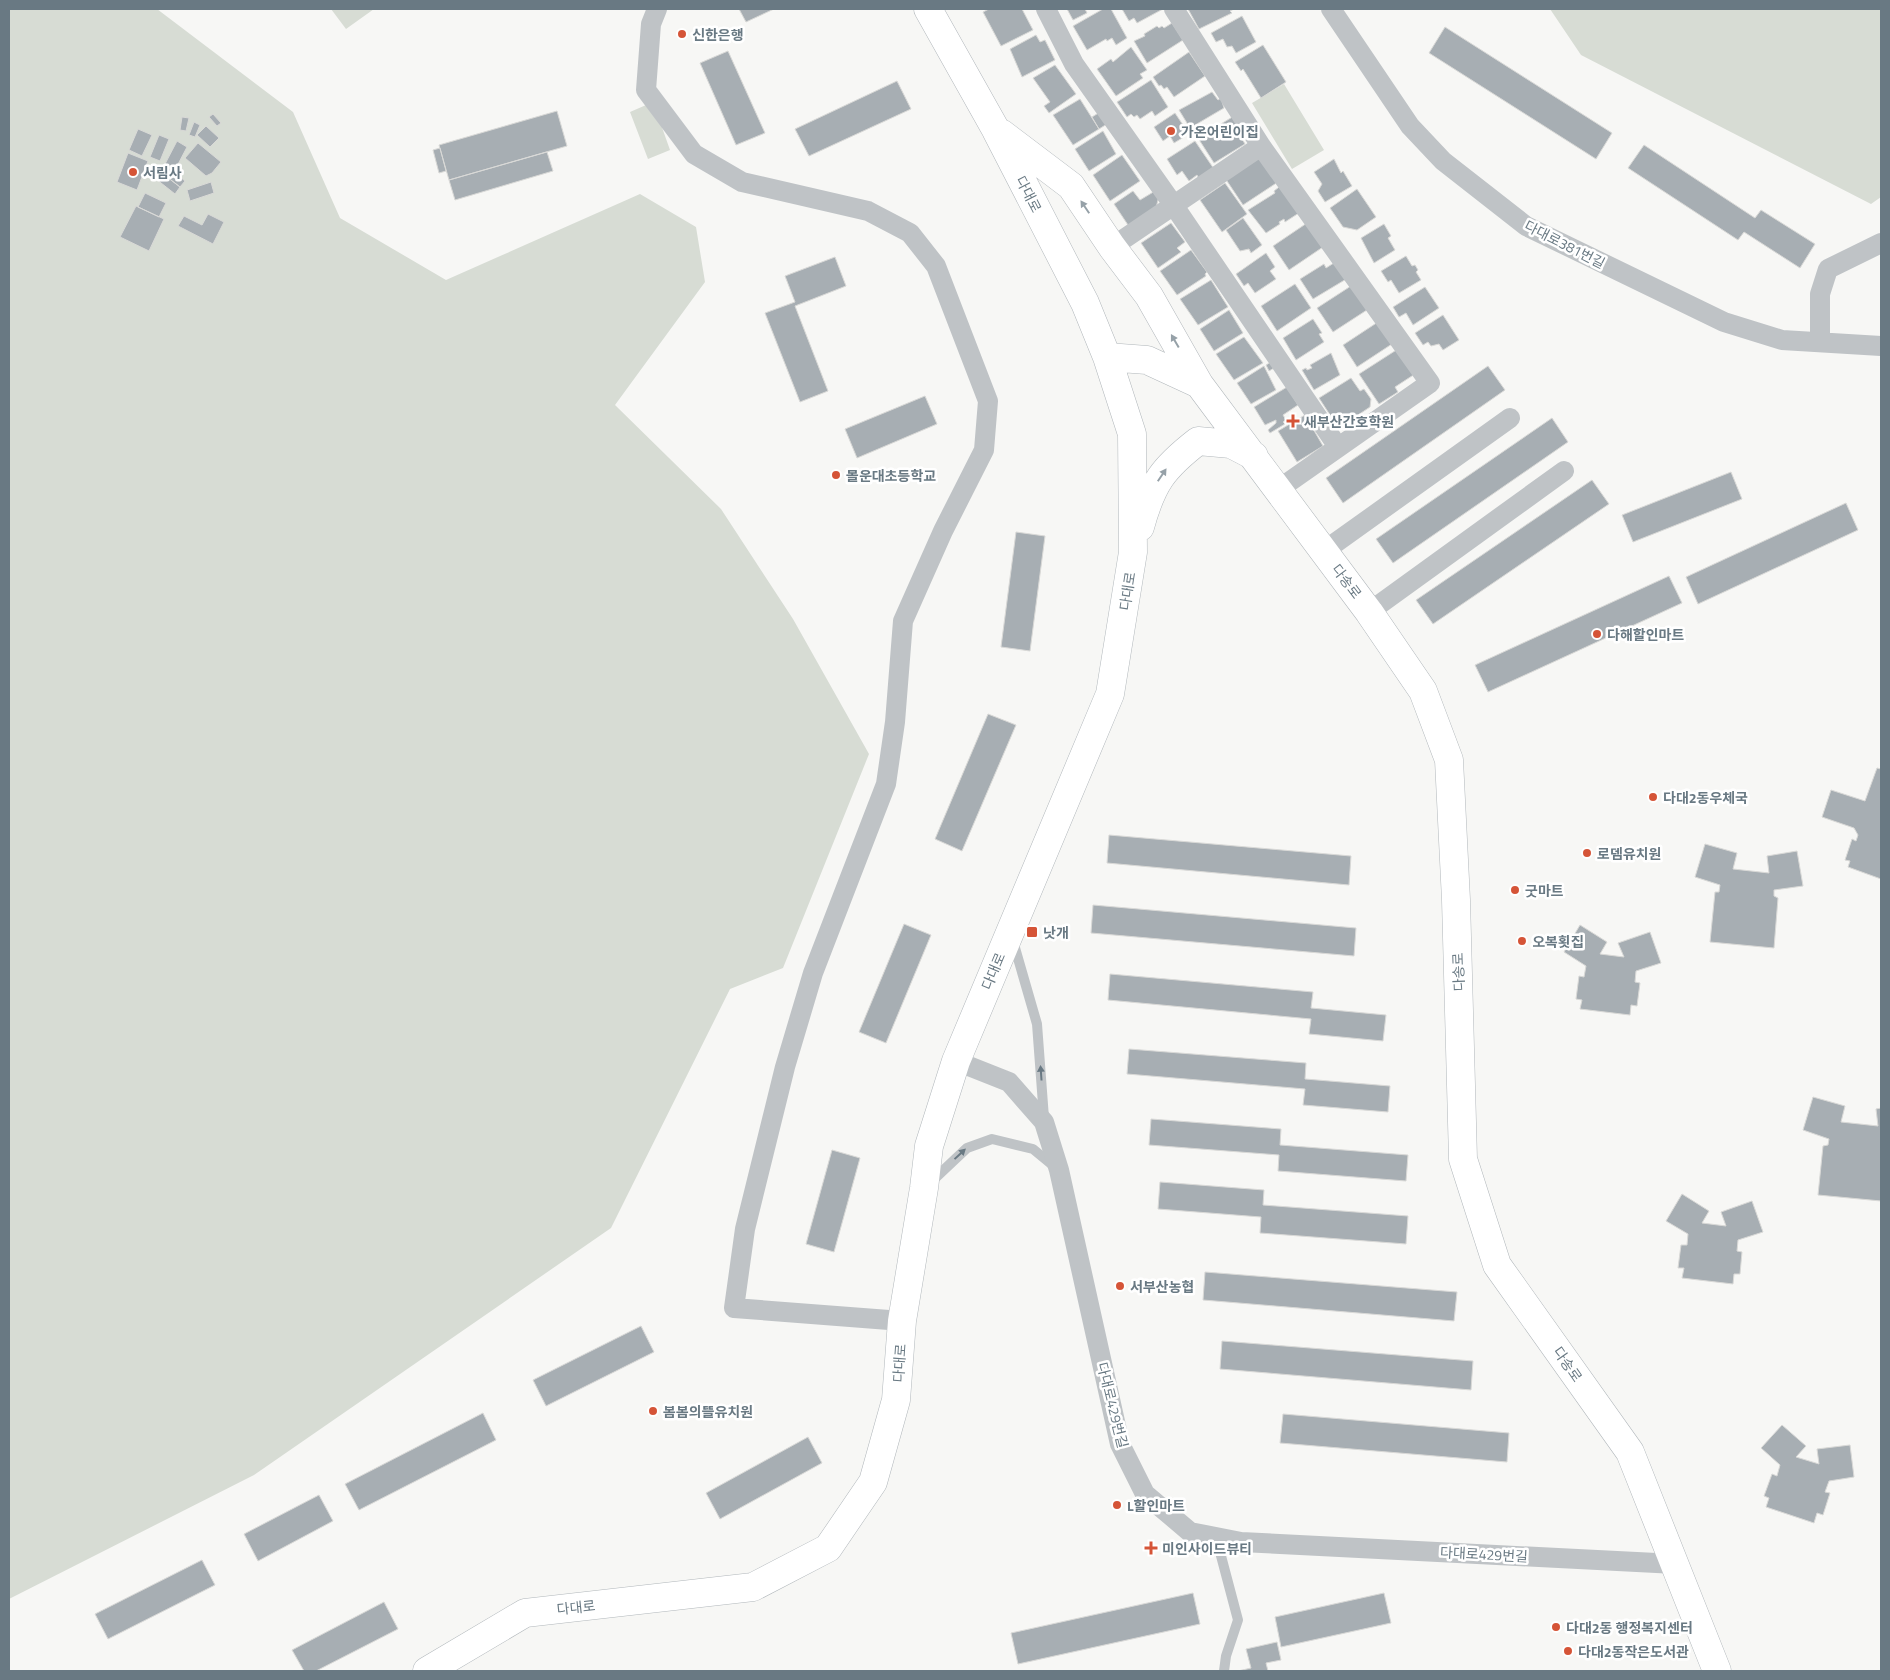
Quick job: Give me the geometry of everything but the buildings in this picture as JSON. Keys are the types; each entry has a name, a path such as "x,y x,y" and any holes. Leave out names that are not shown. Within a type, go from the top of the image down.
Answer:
{"main road":[{"name":"다대로","path":"427,1671 525,1613 753,1587 828,1548 873,1482 896,1400 902,1321 929,1146 956,1061 1110,694 1133,552 1132,434 1107,357 1085,303 996,130 928,9"},
{"path":"996,130 1071,186 1112,247 1149,296 1199,384"},
{"name":"다송로","path":"1107,357 1147,360 1199,384 1369,612 1423,691 1449,760 1456,900 1463,1159 1496,1265 1630,1452 1717,1671"},
{"path":"1133,552 1148,496 1171,462 1198,441 1231,444 1254,456"}],"street":[{"path":"657,9 651,24 646,90 694,154 742,182 868,211 910,233 936,266 988,401 984,450 943,531 903,621 894,722 886,784 812,973 785,1067 745,1228 734,1308 902,1321"},
{"path":"1046,9 1074,64 1174,205 1338,447"},
{"path":"1174,9 1261,146 1430,383 1278,489"},
{"name":"다대로381번길","path":"1331,9 1410,126 1443,161 1526,226 1724,322 1782,340 1881,346"},
{"path":"1112,247 1261,146"},
{"path":"1820,342 1820,294 1828,269 1881,243"},
{"path":"1324,551 1510,418"},
{"path":"1369,612 1564,471"},
{"name":"다대로429번길","path":"956,1061 1009,1082 1044,1122 1059,1170 1120,1444 1145,1494 1190,1532 1241,1542 1676,1564"}],"lane":[{"path":"1010,930 1037,1024 1044,1122"},
{"path":"924,1188 967,1148 992,1139 1033,1149 1059,1170"},
{"path":"1216,1537 1238,1620 1226,1656 1224,1671"}],"shaded area":[{"path":"9,9 157,9 293,112 340,218 446,280 640,194 696,227 705,282 615,405 721,509 793,619 869,754 783,968 730,989 611,1228 254,1475 9,1599"},
{"path":"331,9 374,9 346,29"},
{"path":"1550,9 1881,9 1881,197 1871,204 1581,55"},
{"path":"1284,84 1324,150 1292,169 1252,103"},
{"path":"653,102 670,150 648,159 630,112"}],"place":[{"name":"신한은행","path":"682,34"},
{"name":"가온어린이집","path":"1171,131"},
{"name":"서림사","path":"133,172"},
{"name":"새부산간호학원","path":"1293,421"},
{"name":"몰운대초등학교","path":"836,475"},
{"name":"다해할인마트","path":"1597,634"},
{"name":"다대2동우체국","path":"1653,797"},
{"name":"로뎀유치원","path":"1587,853"},
{"name":"굿마트","path":"1515,890"},
{"name":"낫개","path":"1032,932"},
{"name":"오복횟집","path":"1522,941"},
{"name":"서부산농협","path":"1120,1286"},
{"name":"봄봄의뜰유치원","path":"653,1411"},
{"name":"L할인마트","path":"1117,1505"},
{"name":"미인사이드뷰티","path":"1151,1548"},
{"name":"다대2동 행정복지센터","path":"1556,1627"},
{"name":"다대2동작은도서관","path":"1568,1651"}]}
